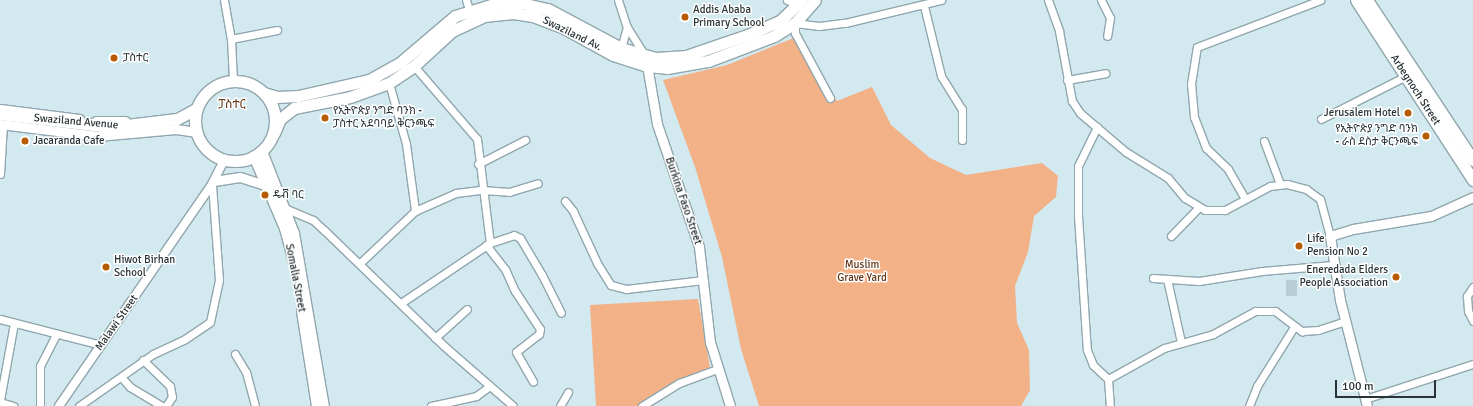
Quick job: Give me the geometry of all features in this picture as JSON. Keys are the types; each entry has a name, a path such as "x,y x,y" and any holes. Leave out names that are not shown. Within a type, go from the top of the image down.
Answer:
{"main road":[{"name":"Swaziland Av.","path":"469,9 533,16 562,27 613,55 676,68 708,62 768,38 795,23 815,0"},
{"name":"Arbegnoch Street","path":"1356,0 1473,180"},
{"name":"Arbegnoch Street","path":"1367,0 1473,160"},
{"name":"Swaziland Av.","path":"264,93 277,97 298,96 343,87 378,76 409,56 441,25 469,9 494,4 535,5 548,9 646,61 677,57 704,51 774,24 796,2"},
{"name":"Swaziland Av.","path":"274,133 280,119 294,108 350,97 389,83 414,66 452,31 469,9"},
{"name":"Burkina Faso Street","path":"646,61 657,124 696,235 703,280 707,328 717,369 730,406"},
{"path":"0,109 86,120 118,121 176,114 197,107 212,88 233,80 245,82 264,93 274,109 274,133 257,154 225,159 205,148 196,129 197,107"},
{"name":"Swaziland Avenue","path":"1,120 110,127 180,118 197,107"},
{"name":"Swaziland Avenue","path":"1,120 95,130 124,130 181,122 196,129"},
{"path":"257,154 279,205 294,233 304,284 323,406"},
{"name":"Somalia Street","path":"257,154 265,185 279,205 291,254 316,406"},
{"path":"213,182 240,177 265,185"},
{"path":"1366,403 1333,266 1330,236 1353,229 1431,216 1473,197"}],"street":[{"path":"224,0 231,39 233,80"},
{"path":"618,0 627,27 646,61"},
{"path":"830,98 795,33 795,23 818,26 844,23 924,6 941,0"},
{"path":"1048,0 1059,31 1072,101 1080,113 1096,127 1137,161 1168,178 1198,208 1225,210 1244,197 1280,184 1295,185 1319,197 1330,236"},
{"path":"1101,0 1110,18 1107,36"},
{"path":"1244,197 1228,169 1206,148 1194,117 1191,84 1197,47 1320,0"},
{"path":"924,6 941,76 962,109 962,140"},
{"path":"621,48 627,27"},
{"path":"231,39 277,30"},
{"path":"414,66 474,134 488,244 505,269 515,291 540,329 539,334 516,352 533,381"},
{"path":"1067,80 1105,73"},
{"path":"1321,119 1406,76"},
{"path":"389,83 406,144 415,211"},
{"path":"0,174 1,120"},
{"path":"1096,127 1078,166 1078,216 1087,350 1093,365 1108,379 1110,406"},
{"path":"478,164 525,140"},
{"path":"1264,141 1280,184"},
{"name":"Malawi Street","path":"60,406 213,182 225,159"},
{"path":"79,406 122,378 143,360 185,340 212,319 219,274 213,182"},
{"path":"360,263 415,211 456,193 482,190 509,192 538,183"},
{"path":"565,201 573,211 603,274 614,286 626,289 703,280"},
{"path":"279,205 313,220 401,302 435,338 513,406"},
{"path":"1170,236 1198,208"},
{"path":"401,302 488,244 512,236 518,236 560,313"},
{"path":"1153,278 1199,281 1262,271 1333,266"},
{"path":"1167,279 1181,342"},
{"path":"1473,287 1468,290 1467,296 1468,311 1473,321"},
{"path":"435,338 467,309"},
{"path":"1108,379 1181,342 1213,334 1255,310 1274,311 1294,327 1314,331 1346,321"},
{"path":"0,319 101,345"},
{"path":"13,406 0,401 14,322"},
{"path":"1249,406 1257,386 1294,327"},
{"path":"40,406 40,366 56,334"},
{"path":"235,354 246,372 255,406"},
{"path":"143,360 170,386 172,396 166,406"},
{"path":"1366,403 1473,364"},
{"path":"642,406 679,383 717,369"},
{"path":"122,378 130,387 162,406"},
{"path":"433,406 476,396 490,386"},
{"path":"560,406 568,392"}],"green space":[{"name":"Muslim Grave Yard","path":"801,35 837,101 872,87 891,125 930,158 966,175 1042,163 1058,176 1056,197 1034,216 1028,252 1015,286 1017,323 1029,350 1030,390 1021,406 759,406 741,349 722,257 695,167 663,80 727,65"},
{"path":"698,299 711,373 675,382 640,406 596,406 590,305"}],"building":[{"path":"1286,280 1297,280 1297,296 1286,296"}],"place":[{"name":"Addis Ababa Primary School","path":"685,17"},
{"name":"ፓስተር","path":"114,58"},
{"name":"Jerusalem Hotel","path":"1408,113"},
{"name":"የኢትዮጵያ ንግድ ባንክ - ፓስተር አደባባይ ቅርንጫፍ","path":"325,118"},
{"name":"የኢትዮጵያ ንግድ ባንክ - ራስ ደስታ ቅርንጫፍ","path":"1426,136"},
{"name":"Jacaranda Cafe","path":"25,141"},
{"name":"ዴቭ ባር","path":"265,195"},
{"name":"Life Pension No 2","path":"1299,246"},
{"name":"Hiwot Birhan School","path":"106,267"},
{"name":"Eneredada Elders People Association","path":"1396,277"}],"district":[{"name":"ፓስተር","path":"232,105"}]}
